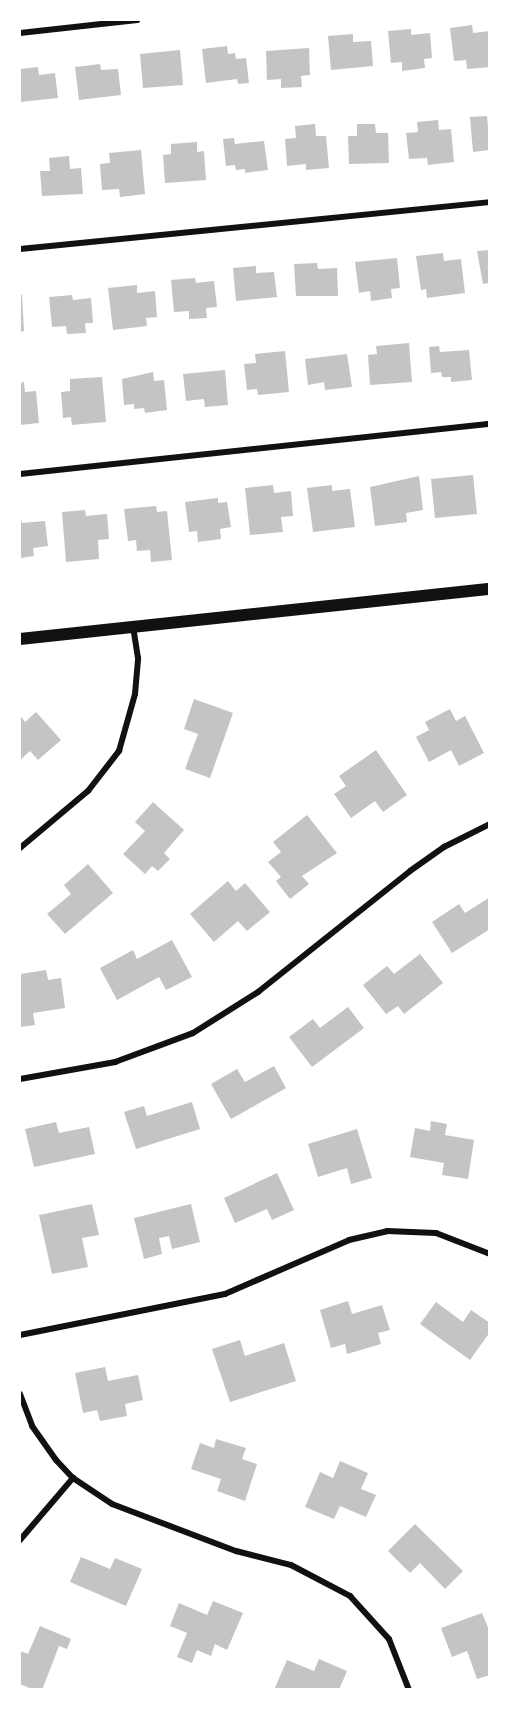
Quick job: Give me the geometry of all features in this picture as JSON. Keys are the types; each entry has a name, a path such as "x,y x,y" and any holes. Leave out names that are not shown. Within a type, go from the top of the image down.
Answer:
{"main road":[{"path":"20,639 489,589"}],"street":[{"path":"20,33 137,20"},
{"path":"20,249 489,202"},
{"path":"20,474 489,424"},
{"path":"20,848 88,791 119,751 135,694 138,658 133,627"},
{"path":"20,1079 115,1062 193,1033 258,992 410,871 444,847 489,824"},
{"path":"20,1335 225,1294 349,1240 387,1231 436,1233 489,1254"},
{"path":"20,1394 36,1434 73,1478 112,1503 161,1525 291,1565 336,1586 389,1639 409,1689"},
{"path":"20,1540 73,1478"}],"building":[{"path":"472,25 473,33 490,31 490,67 467,69 466,60 454,61 450,28"},
{"path":"411,29 411,35 430,33 432,58 424,59 425,68 402,71 402,62 391,63 388,31"},
{"path":"353,34 353,42 371,41 373,66 331,70 328,36"},
{"path":"227,46 228,54 235,53 236,59 246,58 249,83 238,84 237,79 206,83 202,49"},
{"path":"309,48 310,75 301,76 302,87 281,88 281,79 267,80 266,51"},
{"path":"180,50 183,85 143,88 140,54"},
{"path":"100,64 101,70 118,69 121,95 79,100 75,67"},
{"path":"38,67 39,75 55,73 58,98 20,102 20,69"},
{"path":"487,116 490,150 473,152 470,117"},
{"path":"438,120 439,130 451,129 454,162 428,165 427,158 409,159 406,133 418,132 417,122"},
{"path":"315,124 316,136 326,136 329,168 306,170 306,164 287,166 285,139 296,138 295,126"},
{"path":"357,124 375,124 376,133 388,133 389,163 349,164 348,136 357,136"},
{"path":"234,138 235,144 264,141 268,170 245,173 245,169 236,170 235,165 226,166 223,139"},
{"path":"197,142 197,152 204,151 206,180 165,183 163,155 171,154 171,144"},
{"path":"141,150 145,194 120,197 119,189 102,190 100,164 110,163 109,153"},
{"path":"69,156 70,169 81,168 83,194 42,196 40,171 50,171 49,158"},
{"path":"490,250 490,283 483,284 477,251"},
{"path":"443,253 444,261 461,259 465,293 427,298 426,289 421,290 416,256"},
{"path":"397,258 400,288 391,289 392,298 371,301 370,291 359,293 355,262"},
{"path":"317,263 318,269 337,268 338,296 296,296 294,264"},
{"path":"256,266 256,273 274,272 277,297 236,301 233,268"},
{"path":"195,278 196,283 214,281 217,307 206,308 207,318 189,319 189,311 174,312 171,280"},
{"path":"137,285 137,293 155,291 157,317 146,318 147,326 113,330 108,288"},
{"path":"20,295 22,295 24,331 20,332"},
{"path":"72,295 73,300 91,298 93,323 85,323 86,333 67,334 66,326 52,327 49,297"},
{"path":"409,343 412,382 370,385 368,355 377,354 376,346"},
{"path":"439,346 440,352 469,350 472,380 451,382 451,377 442,377 441,372 431,373 429,347"},
{"path":"285,351 289,392 258,395 257,389 247,390 244,364 256,363 255,354"},
{"path":"347,354 352,387 325,390 324,382 308,385 305,359"},
{"path":"225,370 228,405 205,407 204,399 186,401 183,374"},
{"path":"153,372 154,381 164,380 167,410 145,413 144,408 134,409 134,404 124,405 122,379"},
{"path":"102,377 106,422 72,425 71,417 63,418 61,392 70,391 70,379"},
{"path":"24,382 25,392 36,391 39,423 20,425 20,383"},
{"path":"473,475 477,514 435,518 431,479"},
{"path":"419,476 423,510 406,513 407,522 375,526 370,487"},
{"path":"273,485 274,493 291,491 293,516 281,517 283,532 250,535 245,488"},
{"path":"332,485 332,491 350,489 355,527 313,532 307,488"},
{"path":"218,498 218,503 227,502 231,527 220,529 221,539 198,542 197,531 189,532 185,502"},
{"path":"156,506 157,512 167,511 172,560 151,562 150,550 137,551 136,540 128,541 124,509"},
{"path":"85,510 86,516 107,514 109,539 98,540 99,559 66,562 62,512"},
{"path":"20,516 22,523 45,521 48,546 33,548 34,556 20,558"},
{"path":"194,699 233,713 210,778 185,769 198,734 184,729"},
{"path":"450,709 456,721 465,716 484,753 459,766 451,750 429,762 416,737 429,730 425,722"},
{"path":"36,712 61,740 38,760 30,751 20,760 20,715 25,722"},
{"path":"376,750 407,795 383,812 375,801 351,818 334,794 346,786 339,776"},
{"path":"153,802 184,830 164,853 170,859 158,871 152,866 145,874 123,854 145,831 135,822"},
{"path":"307,815 337,853 302,876 309,884 290,899 276,881 281,877 268,862 281,852 273,842"},
{"path":"88,864 113,893 65,934 47,914 71,894 64,885"},
{"path":"228,881 236,891 245,883 270,912 247,931 238,921 214,942 190,914"},
{"path":"490,897 490,929 452,953 432,922 459,904 465,913"},
{"path":"172,940 192,977 166,990 159,977 117,1000 100,968 133,950 137,959"},
{"path":"420,954 443,983 404,1014 398,1006 386,1014 363,985 387,966 394,974"},
{"path":"46,970 48,980 61,978 65,1008 33,1013 35,1025 20,1027 20,974"},
{"path":"348,1007 364,1028 312,1067 289,1037 313,1019 320,1028"},
{"path":"274,1066 286,1088 231,1119 211,1084 237,1069 245,1082"},
{"path":"192,1102 200,1129 136,1149 124,1112 144,1106 147,1116"},
{"path":"431,1121 447,1124 445,1135 474,1140 468,1179 442,1175 444,1163 410,1157 415,1128 430,1131"},
{"path":"56,1122 59,1133 89,1127 95,1154 34,1167 25,1129"},
{"path":"357,1129 372,1178 351,1184 347,1168 318,1177 308,1144"},
{"path":"277,1173 294,1210 272,1220 267,1209 235,1223 224,1198"},
{"path":"92,1204 99,1235 82,1238 88,1267 52,1274 39,1215"},
{"path":"191,1204 200,1242 172,1249 169,1236 159,1238 162,1254 144,1259 134,1218"},
{"path":"348,1301 352,1314 382,1305 390,1330 378,1333 381,1344 347,1354 345,1344 331,1348 320,1310"},
{"path":"436,1302 463,1322 471,1310 490,1323 490,1332 470,1360 420,1324"},
{"path":"240,1340 245,1356 284,1343 296,1381 230,1402 212,1349"},
{"path":"105,1367 108,1381 138,1375 143,1400 125,1404 127,1416 100,1421 97,1410 83,1413 75,1373"},
{"path":"216,1439 246,1448 242,1459 257,1464 245,1501 217,1491 221,1479 191,1469 200,1443 214,1448"},
{"path":"340,1461 368,1473 361,1489 376,1495 366,1517 340,1506 334,1519 305,1507 320,1472 333,1478"},
{"path":"415,1524 463,1571 445,1589 420,1563 410,1573 388,1551"},
{"path":"81,1557 110,1569 115,1558 142,1569 126,1606 70,1582"},
{"path":"213,1601 243,1613 227,1650 215,1644 211,1656 197,1650 192,1663 177,1657 187,1633 170,1626 179,1603 207,1615"},
{"path":"482,1613 490,1632 490,1675 477,1679 467,1651 452,1657 441,1628"},
{"path":"40,1626 71,1639 67,1649 59,1646 42,1690 34,1690 20,1684 20,1651 28,1654"},
{"path":"319,1659 347,1671 339,1690 274,1690 287,1660 314,1671"}]}
